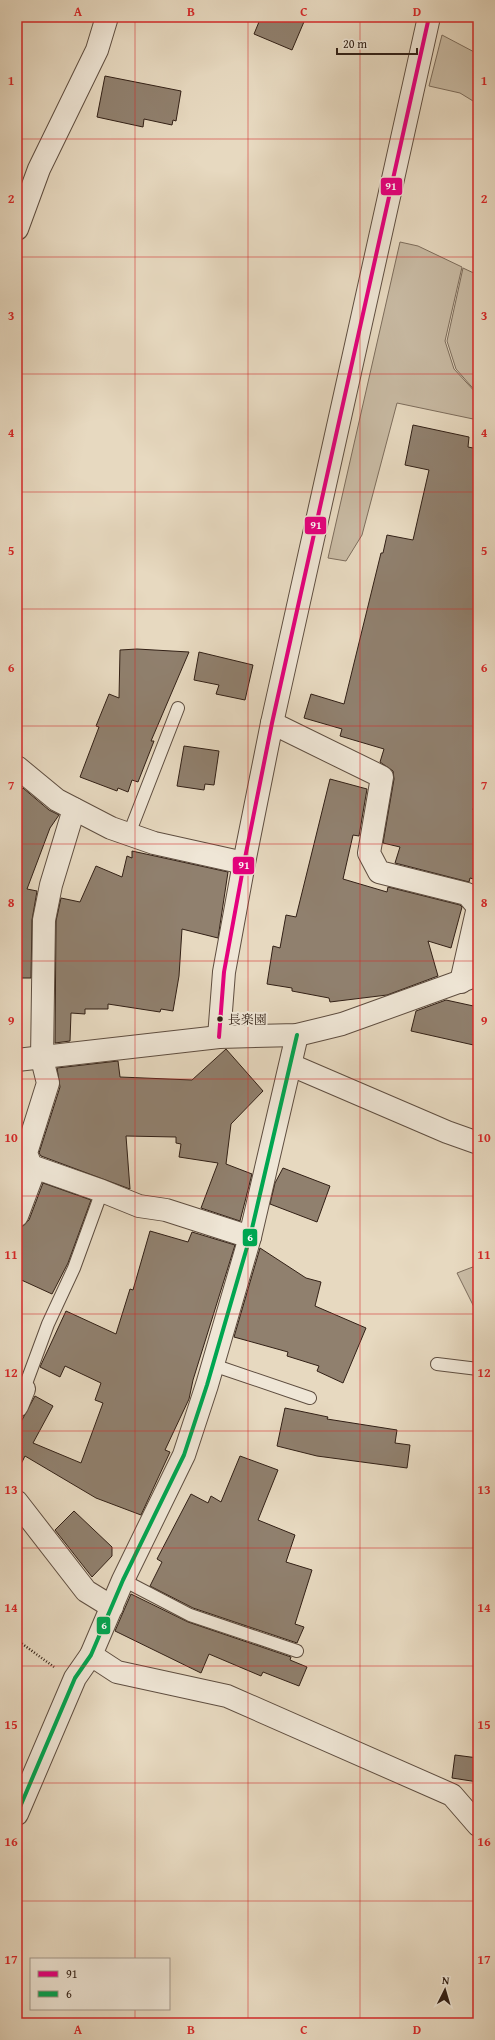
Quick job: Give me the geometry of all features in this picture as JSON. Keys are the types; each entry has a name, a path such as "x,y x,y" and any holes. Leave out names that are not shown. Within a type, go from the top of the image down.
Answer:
{"street":[{"path":"17,229 39,170 97,50 107,17"},
{"path":"219,1037 224,972 244,862 272,723 424,19"},
{"path":"17,1060 42,1059 219,1037 297,1035 342,1024 470,978 478,907 467,894 379,872 369,854 382,777 272,723"},
{"path":"17,767 57,800 111,828 154,843 244,862"},
{"path":"74,809 51,885 44,920 42,1059 48,1083 26,1154 31,1166 36,1168 102,1191 139,1206 166,1210 250,1237"},
{"path":"17,1814 75,1678 91,1655 123,1580 184,1455 213,1366 250,1237 297,1035"},
{"path":"291,1065 447,1132 478,1143"},
{"path":"17,1216 36,1168"},
{"path":"17,1502 86,1591 112,1606"},
{"path":"91,1655 117,1672 227,1696 430,1785 452,1795 478,1825"}],"lane":[{"path":"129,834 178,708"},
{"path":"21,1398 48,1324 74,1268 102,1191"},
{"path":"437,1364 478,1370"},
{"path":"213,1366 310,1398"},
{"path":"123,1580 190,1615 297,1651"}],"path":[{"path":"17,1640 49,1664 75,1678"}],"shaded area":[{"path":"442,35 478,54 478,104 460,93 429,86"},
{"path":"400,242 418,246 462,267 445,341 454,369 478,395 478,420 397,403 362,535 346,561 328,558"},
{"path":"463,268 478,275 478,394 456,369 447,341"},
{"path":"478,1265 478,1310 476,1311 457,1273"}],"building":[{"path":"261,17 306,17 292,50 254,34"},
{"path":"105,76 181,91 176,121 173,120 172,125 144,119 143,127 97,117"},
{"path":"413,425 469,437 468,447 478,449 478,786 473,810 478,811 478,880 470,878 469,882 395,863 400,847 383,843 394,779 393,771 380,762 384,749 340,736 342,729 304,718 311,694 344,704 381,553 383,553 387,535 413,540 429,470 405,465"},
{"path":"137,649 189,652 151,741 154,741 138,782 132,780 128,792 118,788 117,791 80,777 99,727 96,726 109,694 119,698 120,650"},
{"path":"199,652 253,665 245,700 216,694 219,685 194,680"},
{"path":"184,746 219,751 214,785 205,784 204,790 177,786"},
{"path":"330,779 367,789 359,836 353,835 343,879 387,892 388,887 460,905 462,907 451,948 428,941 438,976 387,995 330,1002 329,998 292,991 292,988 267,984 273,946 280,948 286,915 296,917"},
{"path":"23,788 49,810 59,815 50,828 27,889 37,891 32,920 31,978 20,978 20,974 17,974 17,796"},
{"path":"132,851 228,872 218,938 182,929 179,976 173,1011 161,1009 160,1012 108,1004 108,1009 85,1009 85,1014 71,1013 70,1041 55,1043 56,921 61,898 80,902 96,866 122,877 127,856 132,858"},
{"path":"446,1000 478,1007 478,1046 411,1031 416,1011"},
{"path":"226,1049 263,1091 231,1124 226,1164 252,1174 240,1221 201,1208 218,1163 179,1157 181,1144 176,1143 176,1137 126,1136 130,1189 41,1156 39,1153 60,1087 57,1068 118,1061 120,1077 192,1080"},
{"path":"283,1168 330,1186 317,1222 270,1204 275,1183"},
{"path":"43,1183 91,1200 68,1263 52,1294 17,1278 17,1239 21,1227 29,1220"},
{"path":"150,1231 188,1242 192,1232 235,1245 193,1380 189,1399 165,1450 170,1452 141,1515 96,1498 25,1456 17,1472 17,1429 35,1396 53,1406 33,1443 81,1463 103,1403 95,1400 101,1383 65,1366 60,1377 40,1367 66,1311 116,1334 130,1289 133,1290"},
{"path":"260,1248 306,1278 321,1282 315,1306 366,1328 343,1383 317,1371 319,1366 287,1356 288,1352 234,1337"},
{"path":"285,1408 328,1417 327,1419 397,1430 395,1443 410,1445 407,1468 317,1456 277,1446"},
{"path":"240,1456 278,1470 258,1520 295,1535 286,1562 312,1570 295,1624 304,1627 297,1643 193,1608 150,1586 162,1562 157,1559 191,1494 208,1503 211,1496 221,1502"},
{"path":"74,1511 112,1547 112,1556 92,1577 55,1530"},
{"path":"131,1594 188,1622 291,1657 290,1660 307,1667 299,1686 263,1672 261,1676 209,1654 201,1673 115,1631"},
{"path":"455,1755 478,1758 478,1782 452,1778"}],"transit line":[{"name":"91","path":"219,1037 224,972 272,723 429,17"},
{"name":"6","path":"17,1814 75,1678 91,1655 123,1580 184,1455 207,1385 250,1237 297,1035"}],"place":[{"name":"長楽園","path":"220,1019"}]}
